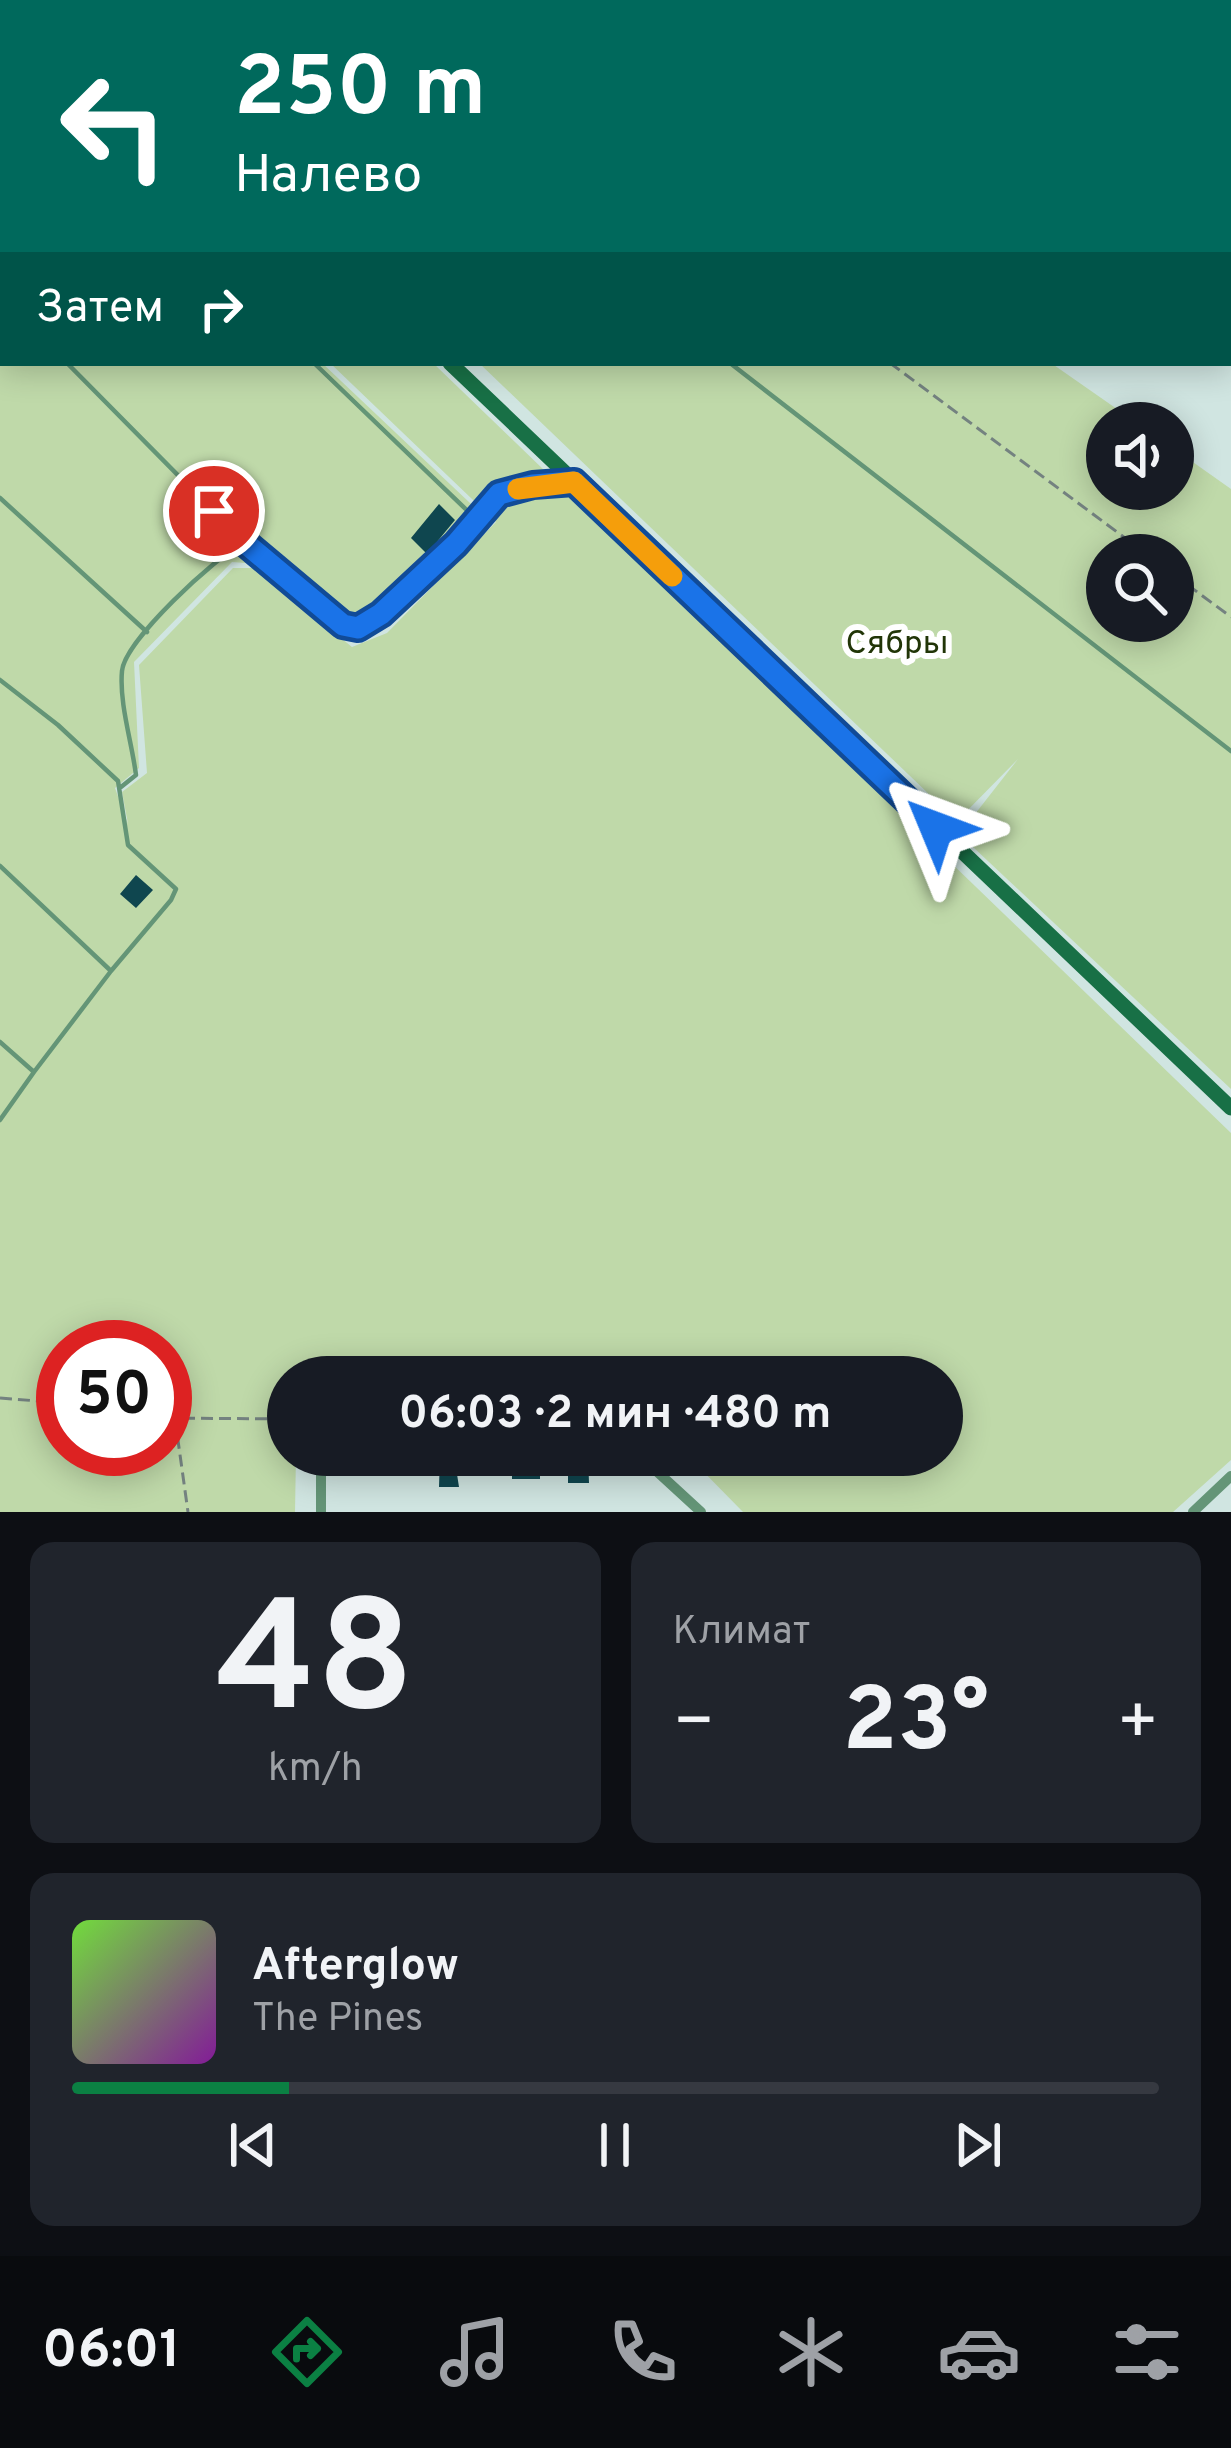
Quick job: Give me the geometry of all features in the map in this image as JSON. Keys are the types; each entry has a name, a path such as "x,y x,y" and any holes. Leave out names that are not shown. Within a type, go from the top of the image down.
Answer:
{"main road":[{"path":"453,366 1231,1108"}],"street":[{"path":"320,1512 321,1476"},
{"path":"661,1476 700,1512"},
{"path":"1192,1512 1231,1476"}],"lane":[{"path":"70,366 244,542 343,625 358,628 381,614 456,544 499,494 574,482"},
{"path":"317,366 477,520"},
{"path":"734,366 1231,751"},
{"path":"0,498 147,632"},
{"path":"119,789 136,775 122,673 128,650 208,565 244,542"},
{"path":"0,680 118,781 128,845 176,889 0,1120"},
{"path":"0,866 111,971"},
{"path":"0,1042 34,1072"}],"path":[{"path":"894,366 1120,534"},
{"path":"1194,590 1231,617"},
{"path":"0,1398 36,1401"},
{"path":"192,1418 267,1419"},
{"path":"183,1476 188,1512"}],"green space":[{"path":"0,366 325,366 488,520 386,628 353,641 259,564 232,562 134,662 139,768 115,788 128,824 122,792 147,773 139,665 233,568 255,568 352,647 387,633 496,522 333,366 436,366 1231,1133 1231,1460 1173,1512 743,1512 708,1476 963,1476 963,1356 267,1356 267,1476 296,1476 295,1512 0,1512"},
{"name":"Сябры","path":"482,366 1055,366 1107,402 1086,402 1086,510 1194,510 1194,463 1231,489 1231,1089 973,847 968,823 1018,759 957,821"}],"building":[{"path":"439,504 455,520 427,554 411,538"},
{"path":"136,875 153,890 136,908 120,894"},
{"path":"439,1476 457,1476 459,1487 439,1487"},
{"path":"568,1476 589,1476 589,1483 568,1483"}],"slow traffic":[{"path":"518,489 574,482 672,576"}],"route":[{"path":"214,511 343,625 358,628 381,614 456,544 499,494 574,482 936,828"}]}
